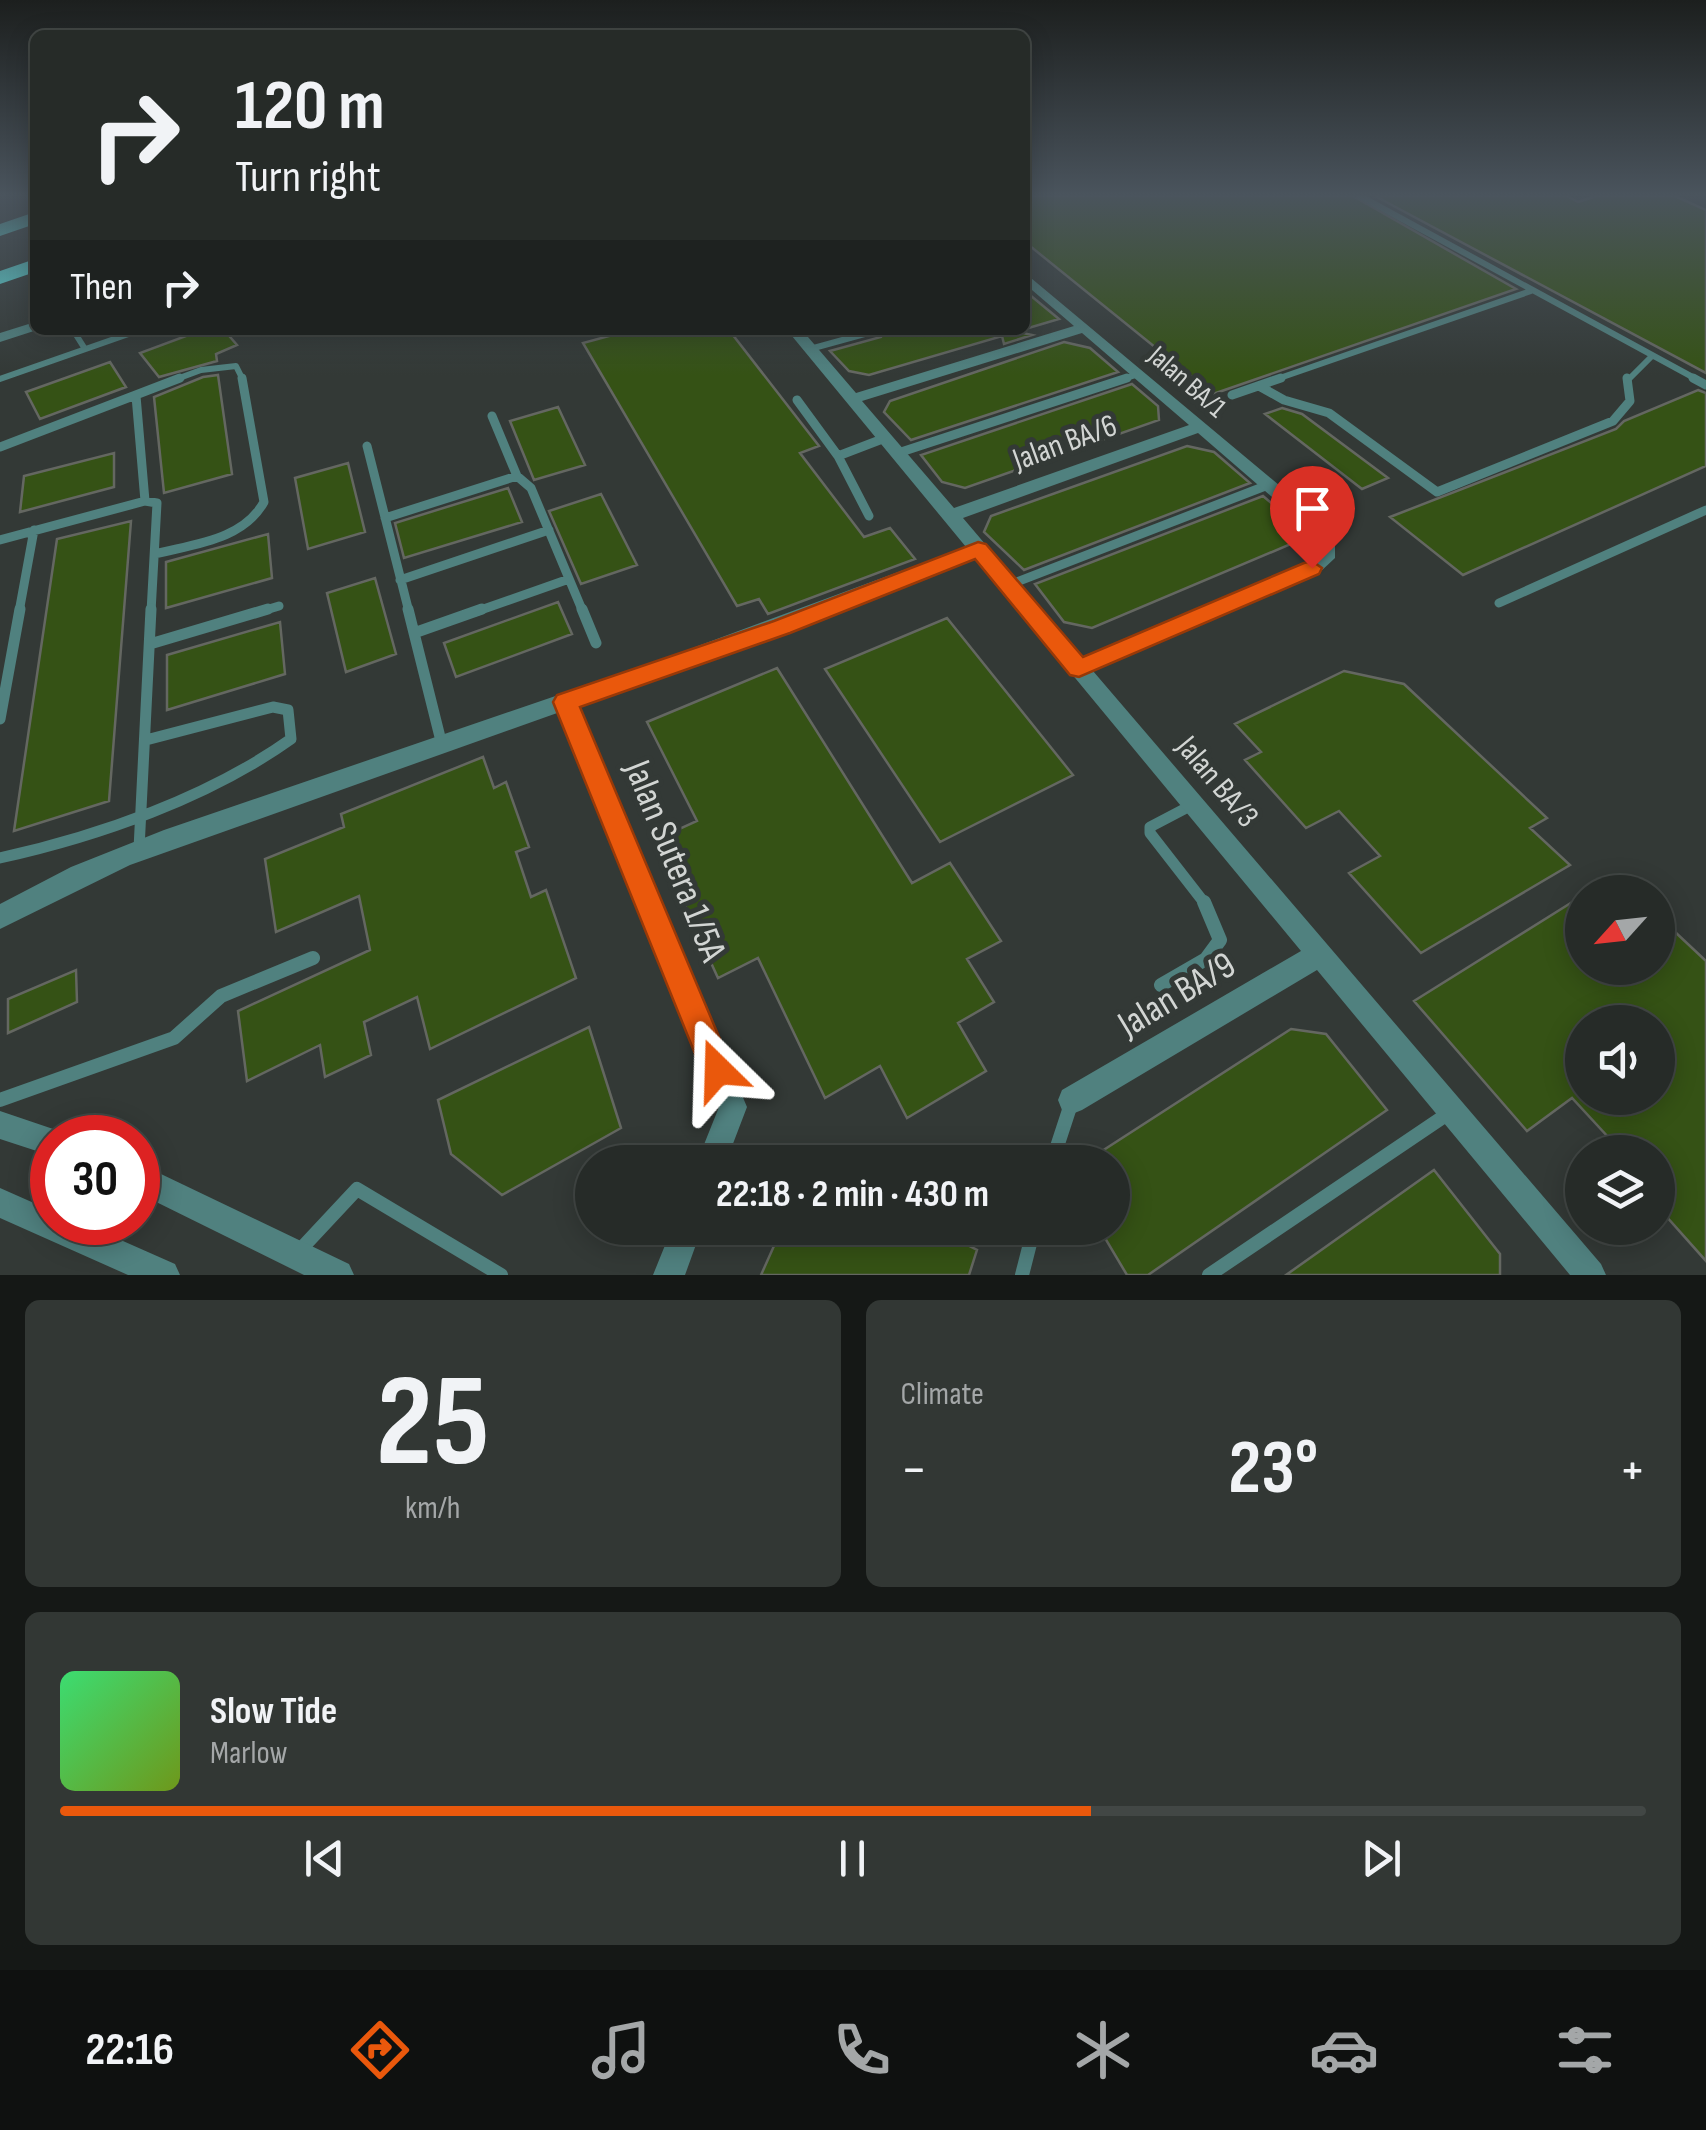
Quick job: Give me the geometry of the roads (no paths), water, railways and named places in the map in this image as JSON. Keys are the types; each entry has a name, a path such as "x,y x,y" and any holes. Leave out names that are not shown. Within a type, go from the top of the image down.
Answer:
{"highway":[{"path":"0,278 30,267"}],"street":[{"name":"Jalan BA/1","path":"1030,285 1316,525 1326,542 1326,558 1312,568 1079,668"},
{"path":"0,338 30,328"},
{"path":"852,399 1084,328"},
{"name":"Jalan BA/3","path":"798,335 1590,1275"},
{"name":"Jalan BA/6","path":"950,516 1200,427"},
{"path":"0,917 47,890 138,853 782,627 978,549"},
{"name":"Jalan Sutera 1/5A","path":"566,702 733,1107 718,1145"},
{"name":"Jalan BA/9","path":"1072,1100 1320,954"},
{"path":"0,1125 30,1135"},
{"path":"160,1189 338,1275"},
{"path":"0,1203 164,1275"},
{"path":"669,1275 680,1245"}],"lane":[{"path":"1467,256 1706,384"},
{"path":"1232,396 1531,291"},
{"path":"76,335 84,349"},
{"path":"0,378 125,335"},
{"path":"810,349 861,335"},
{"path":"1260,386 1284,400 1329,413 1412,477 1438,492 1613,420 1630,400 1627,376 1652,356"},
{"path":"0,447 201,370 236,366 242,375 264,502 260,515 244,526 155,554"},
{"path":"838,456 891,446 1139,374"},
{"path":"136,396 145,502"},
{"path":"797,400 838,456 868,516"},
{"path":"492,416 517,476 531,488 596,644"},
{"path":"367,446 442,745"},
{"path":"385,518 517,476"},
{"path":"1008,585 1268,485"},
{"path":"0,540 145,502 157,504 138,853"},
{"path":"1499,604 1706,510"},
{"path":"0,719 34,530"},
{"path":"400,580 549,530"},
{"path":"414,633 569,579"},
{"path":"150,644 278,606"},
{"path":"0,858 139,812 276,753 290,740 293,725 288,710 273,706 146,740"},
{"path":"1161,985 1206,959 1220,940 1210,910 1150,833 1150,828 1193,804"},
{"path":"0,1100 174,1038 221,996 313,958"},
{"path":"1057,1145 1072,1100"},
{"path":"1209,1275 1452,1111"},
{"path":"296,1255 357,1189 501,1275"},
{"path":"1022,1275 1030,1245"}]}
